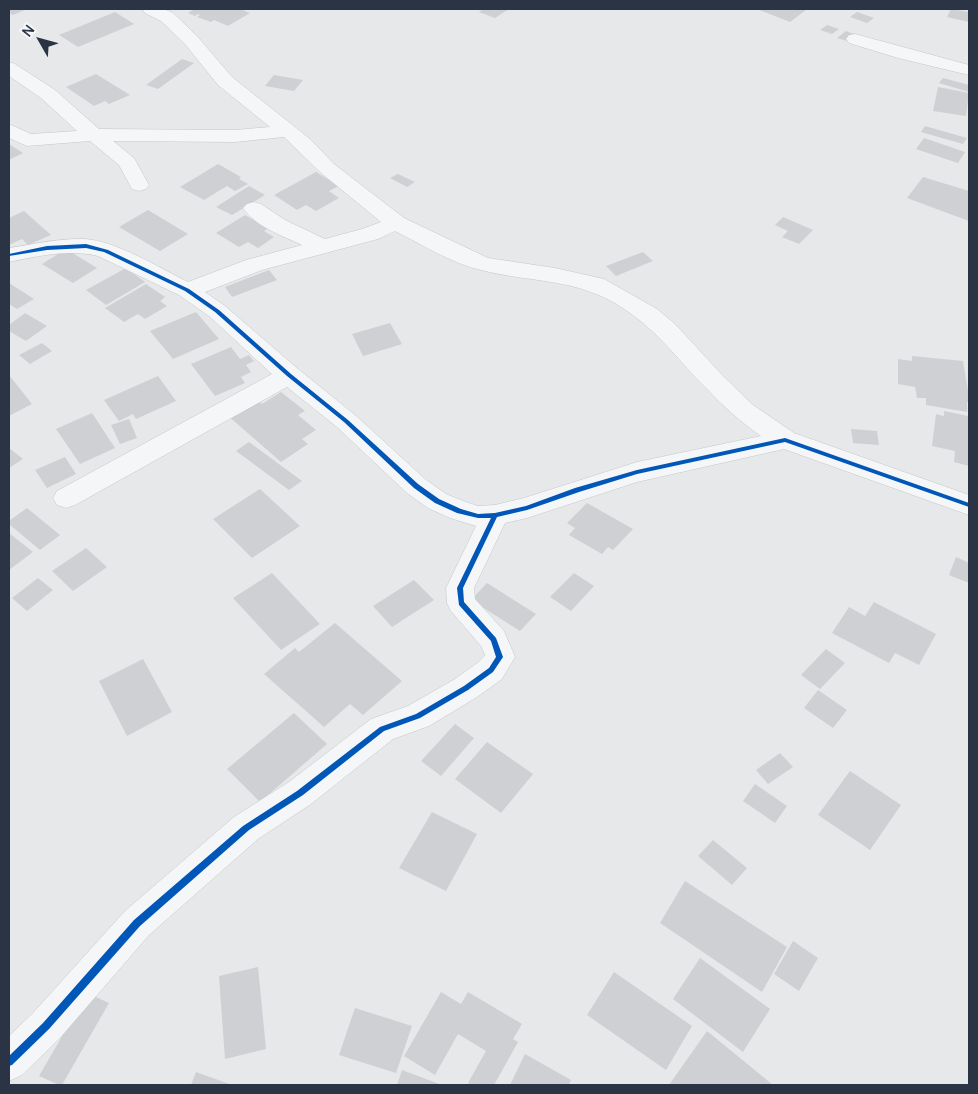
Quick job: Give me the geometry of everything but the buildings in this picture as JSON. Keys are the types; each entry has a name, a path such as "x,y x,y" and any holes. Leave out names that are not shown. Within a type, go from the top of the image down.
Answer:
{"street":[{"path":"151,9 167,17 191,40 225,81 303,143 327,168 396,223 465,257 484,264 555,275 596,284 621,296 649,314 667,330 714,382 744,411 785,440 969,506"},
{"path":"855,39 904,54 969,70"},
{"path":"9,68 49,94 61,104 68,114 127,162 139,185"},
{"path":"9,130 27,140 94,135 235,136 288,131"},
{"path":"254,208 277,225 324,247"},
{"path":"187,290 254,264 370,234 396,223"},
{"path":"9,255 46,248 86,246 106,251 187,290 217,311 289,375 346,421 416,486 437,502 478,516 495,515 526,508 637,472 785,440"},
{"path":"66,498 289,375"},
{"path":"9,1062 46,1026 137,923 246,828 300,793 382,730 418,716 466,688 491,670 500,658 494,640 462,604 460,588 495,515"}],"cycle path":[{"path":"9,255 47,248 86,246 106,251 187,290 217,311 289,375 346,421 416,486 437,501 459,511 478,516 495,515 527,508 577,490 637,472 785,440 969,505"},
{"path":"9,1062 46,1026 137,923 246,828 300,793 382,729 418,716 466,688 491,670 500,657 494,640 461,603 460,588 495,515"}]}
